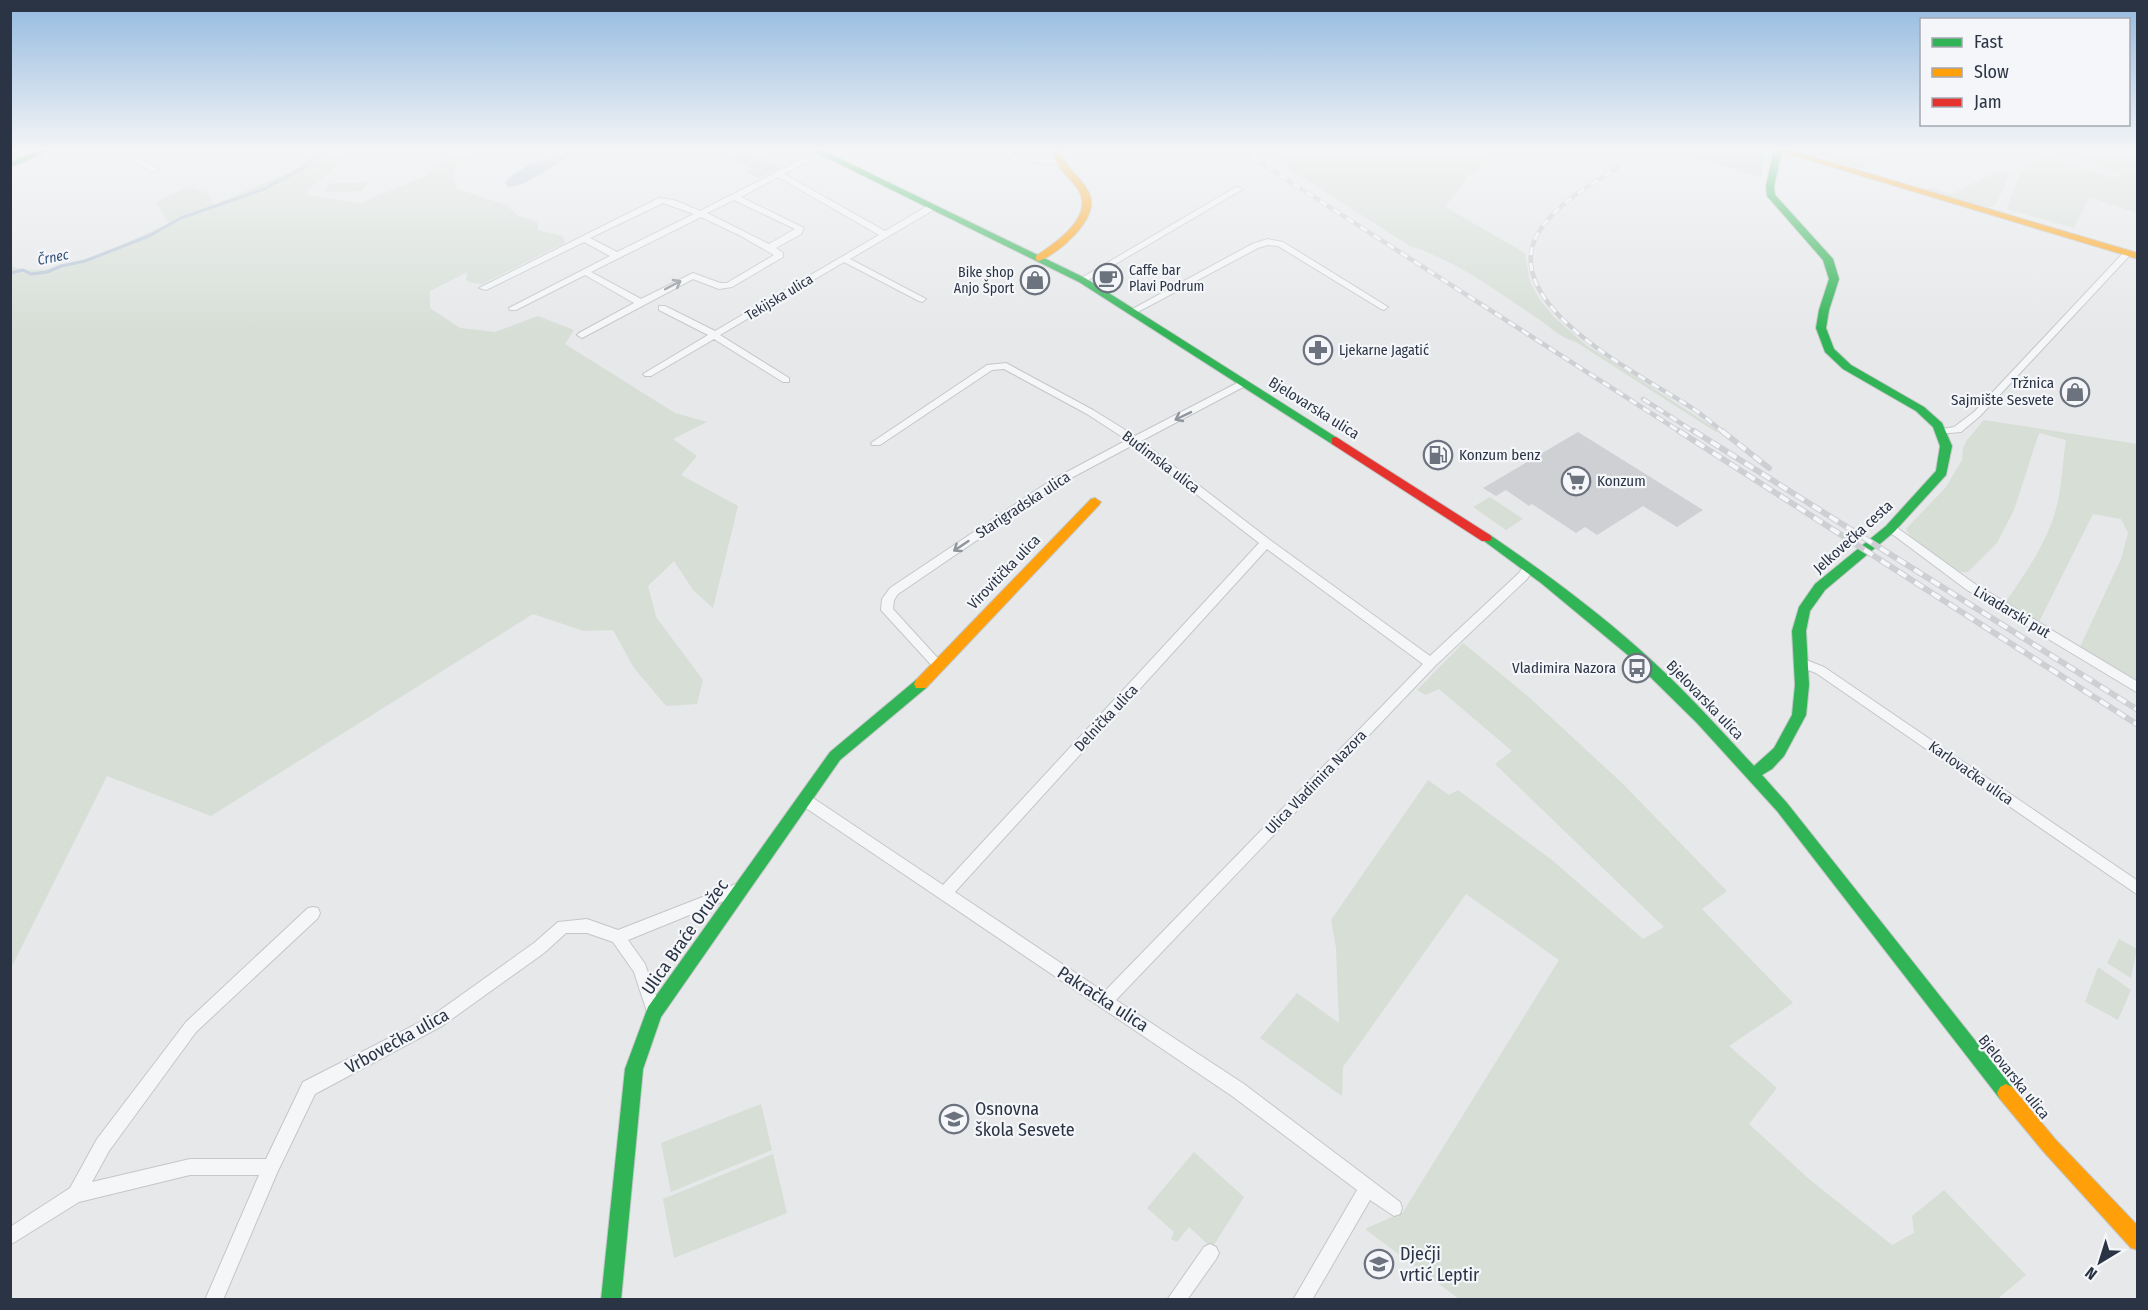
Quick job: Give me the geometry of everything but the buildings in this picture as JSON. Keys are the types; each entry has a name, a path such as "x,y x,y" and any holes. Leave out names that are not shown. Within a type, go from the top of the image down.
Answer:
{"street":[{"path":"483,288 642,210"},
{"path":"582,335 693,276 719,286 729,285 779,257 778,253 769,248 691,210"},
{"path":"513,308 706,210"},
{"path":"763,210 800,228 798,232 769,248"},
{"path":"842,210 884,234"},
{"name":"Tekijska ulica","path":"648,374 926,210"},
{"name":"Bjelovarska ulica","path":"939,210 1082,280 1239,386 1437,504 1529,567 1634,652 1753,774 2015,1106 2138,1241"},
{"path":"1039,258 1078,225 1088,210"},
{"path":"1082,280 1203,210"},
{"path":"1782,210 1819,248 1828,259 1834,272 1821,327 1834,355 1853,372 1915,405 1926,413 1941,432 1957,430 1977,414 2133,254 1983,210"},
{"path":"585,239 617,256"},
{"path":"1131,312 1255,246 1273,242 1292,250 1384,306"},
{"path":"843,258 922,299"},
{"path":"585,272 641,303"},
{"path":"662,308 716,336 786,380"},
{"name":"Budimska ulica","path":"876,443 990,367 1003,365 1090,412 1133,440 1266,543 1431,663"},
{"name":"Starigradska ulica","path":"938,665 887,610 888,599 894,591 1054,483 1239,386"},
{"name":"Jelkovečka cesta","path":"1753,774 1764,769 1775,758 1794,728 1802,696 1799,630 1804,610 1817,591 1892,528 1942,472 1947,460 1947,449 1941,432"},
{"name":"Virovitička ulica","path":"938,665 1095,502"},
{"name":"Livadarski put","path":"1892,528 1971,587 2138,688"},
{"name":"Delnička ulica","path":"945,893 1266,543"},
{"name":"Ulica Vladimira Nazora","path":"1105,1001 1431,663 1526,573 1529,567"},
{"name":"Karlovačka ulica","path":"1801,663 1829,677 2138,889"},
{"name":"Ulica Braće Oružec","path":"611,1299 634,1069 654,1013 835,756 865,729 903,703 938,665"},
{"name":"Pakračka ulica","path":"805,800 1238,1090 1394,1208"},
{"path":"654,1013 640,969 618,937 741,888"},
{"path":"76,1194 103,1145 191,1027 313,913"},
{"name":"Vrbovečka ulica","path":"214,1299 271,1167 309,1088 437,1021 539,948 563,927 587,926 618,937"},
{"path":"10,1237 76,1194 190,1167 271,1167"},
{"path":"1302,1299 1368,1188"},
{"path":"1176,1299 1210,1253"}],"shaded area":[{"path":"161,210 512,210 517,215 537,222 538,230 563,236 565,243 482,284 466,280 467,272 430,291 430,308 460,328 495,332 538,316 574,330 565,344 675,413 707,422 673,439 697,456 681,475 738,506 713,608 693,590 674,561 648,586 656,617 703,680 697,704 666,706 634,668 613,630 584,631 533,614 211,816 107,776 11,968 11,266 28,270 68,265 112,249 169,223"},
{"path":"1354,210 1450,210 1525,253 1530,282 1540,300 1554,317 1586,345 1719,431 1716,432 1576,342 1559,334 1474,276 1443,259 1410,246"},
{"path":"2011,210 2083,210 2074,228"},
{"path":"1984,420 2137,444 2137,684 2080,647 2121,559 2128,533 2121,519 2093,514 2039,622 2004,604 2030,566 2051,525 2059,496 2066,440 2039,433 2014,510 1997,543 1968,572 1961,572 1943,564 1924,550 1906,529 1946,487 1962,460 1963,448 1967,440"},
{"path":"1490,497 1523,519 1506,530 1473,507"},
{"path":"1463,643 1530,698 1622,783 1727,891 1702,909 1793,1003 1729,1046 1777,1088 1749,1124 1809,1179 1892,1245 1914,1233 1912,1216 1944,1190 2026,1275 1996,1300 1459,1299 1365,1229 1403,1212 1559,960 1466,894 1343,1067 1342,1096 1260,1038 1297,993 1339,1023 1336,948 1331,920 1428,780 1449,795 1458,790 1552,860 1643,939 1664,927 1495,764 1512,751 1439,689 1426,695 1417,690"},
{"path":"2119,939 2137,949 2131,978 2107,963"},
{"path":"2098,967 2131,990 2118,1020 2085,1002"},
{"path":"761,1104 772,1150 671,1192 661,1143"},
{"path":"1194,1152 1244,1197 1212,1248 1189,1227 1177,1242 1171,1239 1174,1232 1147,1208"},
{"path":"773,1154 787,1213 674,1258 663,1199"}],"waterway":[{"name":"Črnec","path":"10,273 23,270 31,274 47,272 61,266 85,261 149,236 181,218 204,210"}],"railway":[{"path":"1334,210 1682,433"},
{"path":"1557,210 1542,227 1531,254 1535,281 1551,307 1604,353 1694,410 1724,433"},
{"path":"1643,399 1696,433"},
{"path":"1679,431 2138,725"},
{"path":"1694,431 2138,710"},
{"path":"1722,431 1769,468"}],"traffic: fast":[{"path":"939,210 1082,280 1336,441"},
{"path":"1753,774 1767,765 1779,752 1799,715 1802,685 1799,631 1804,610 1820,587 1890,529 1942,472 1946,446 1938,425 1920,409 1847,367 1829,350 1821,328 1834,279 1828,259 1784,210"},
{"path":"1486,538 1546,580 1634,652 1702,719 1782,807 2006,1093"},
{"path":"611,1300 634,1069 654,1013 835,756 921,684"}],"traffic: slow":[{"path":"1039,258 1067,237 1086,210"},
{"path":"1983,210 2138,256"},
{"path":"921,684 1095,502"},
{"path":"2006,1093 2049,1145 2138,1241"}],"traffic: jam":[{"path":"1336,441 1486,538"}],"place":[{"name":"Caffe bar Plavi Podrum","path":"1108,278"},
{"name":"Bike shop Anjo Šport","path":"1035,280"},
{"name":"Ljekarne Jagatić","path":"1318,350"},
{"name":"Tržnica Sajmište Sesvete","path":"2075,392"},
{"name":"Konzum benz","path":"1438,455"},
{"name":"Konzum","path":"1576,481"},
{"name":"Vladimira Nazora","path":"1637,668"},
{"name":"Osnovna škola Sesvete","path":"954,1119"},
{"name":"Dječji vrtić Leptir","path":"1379,1264"}]}
